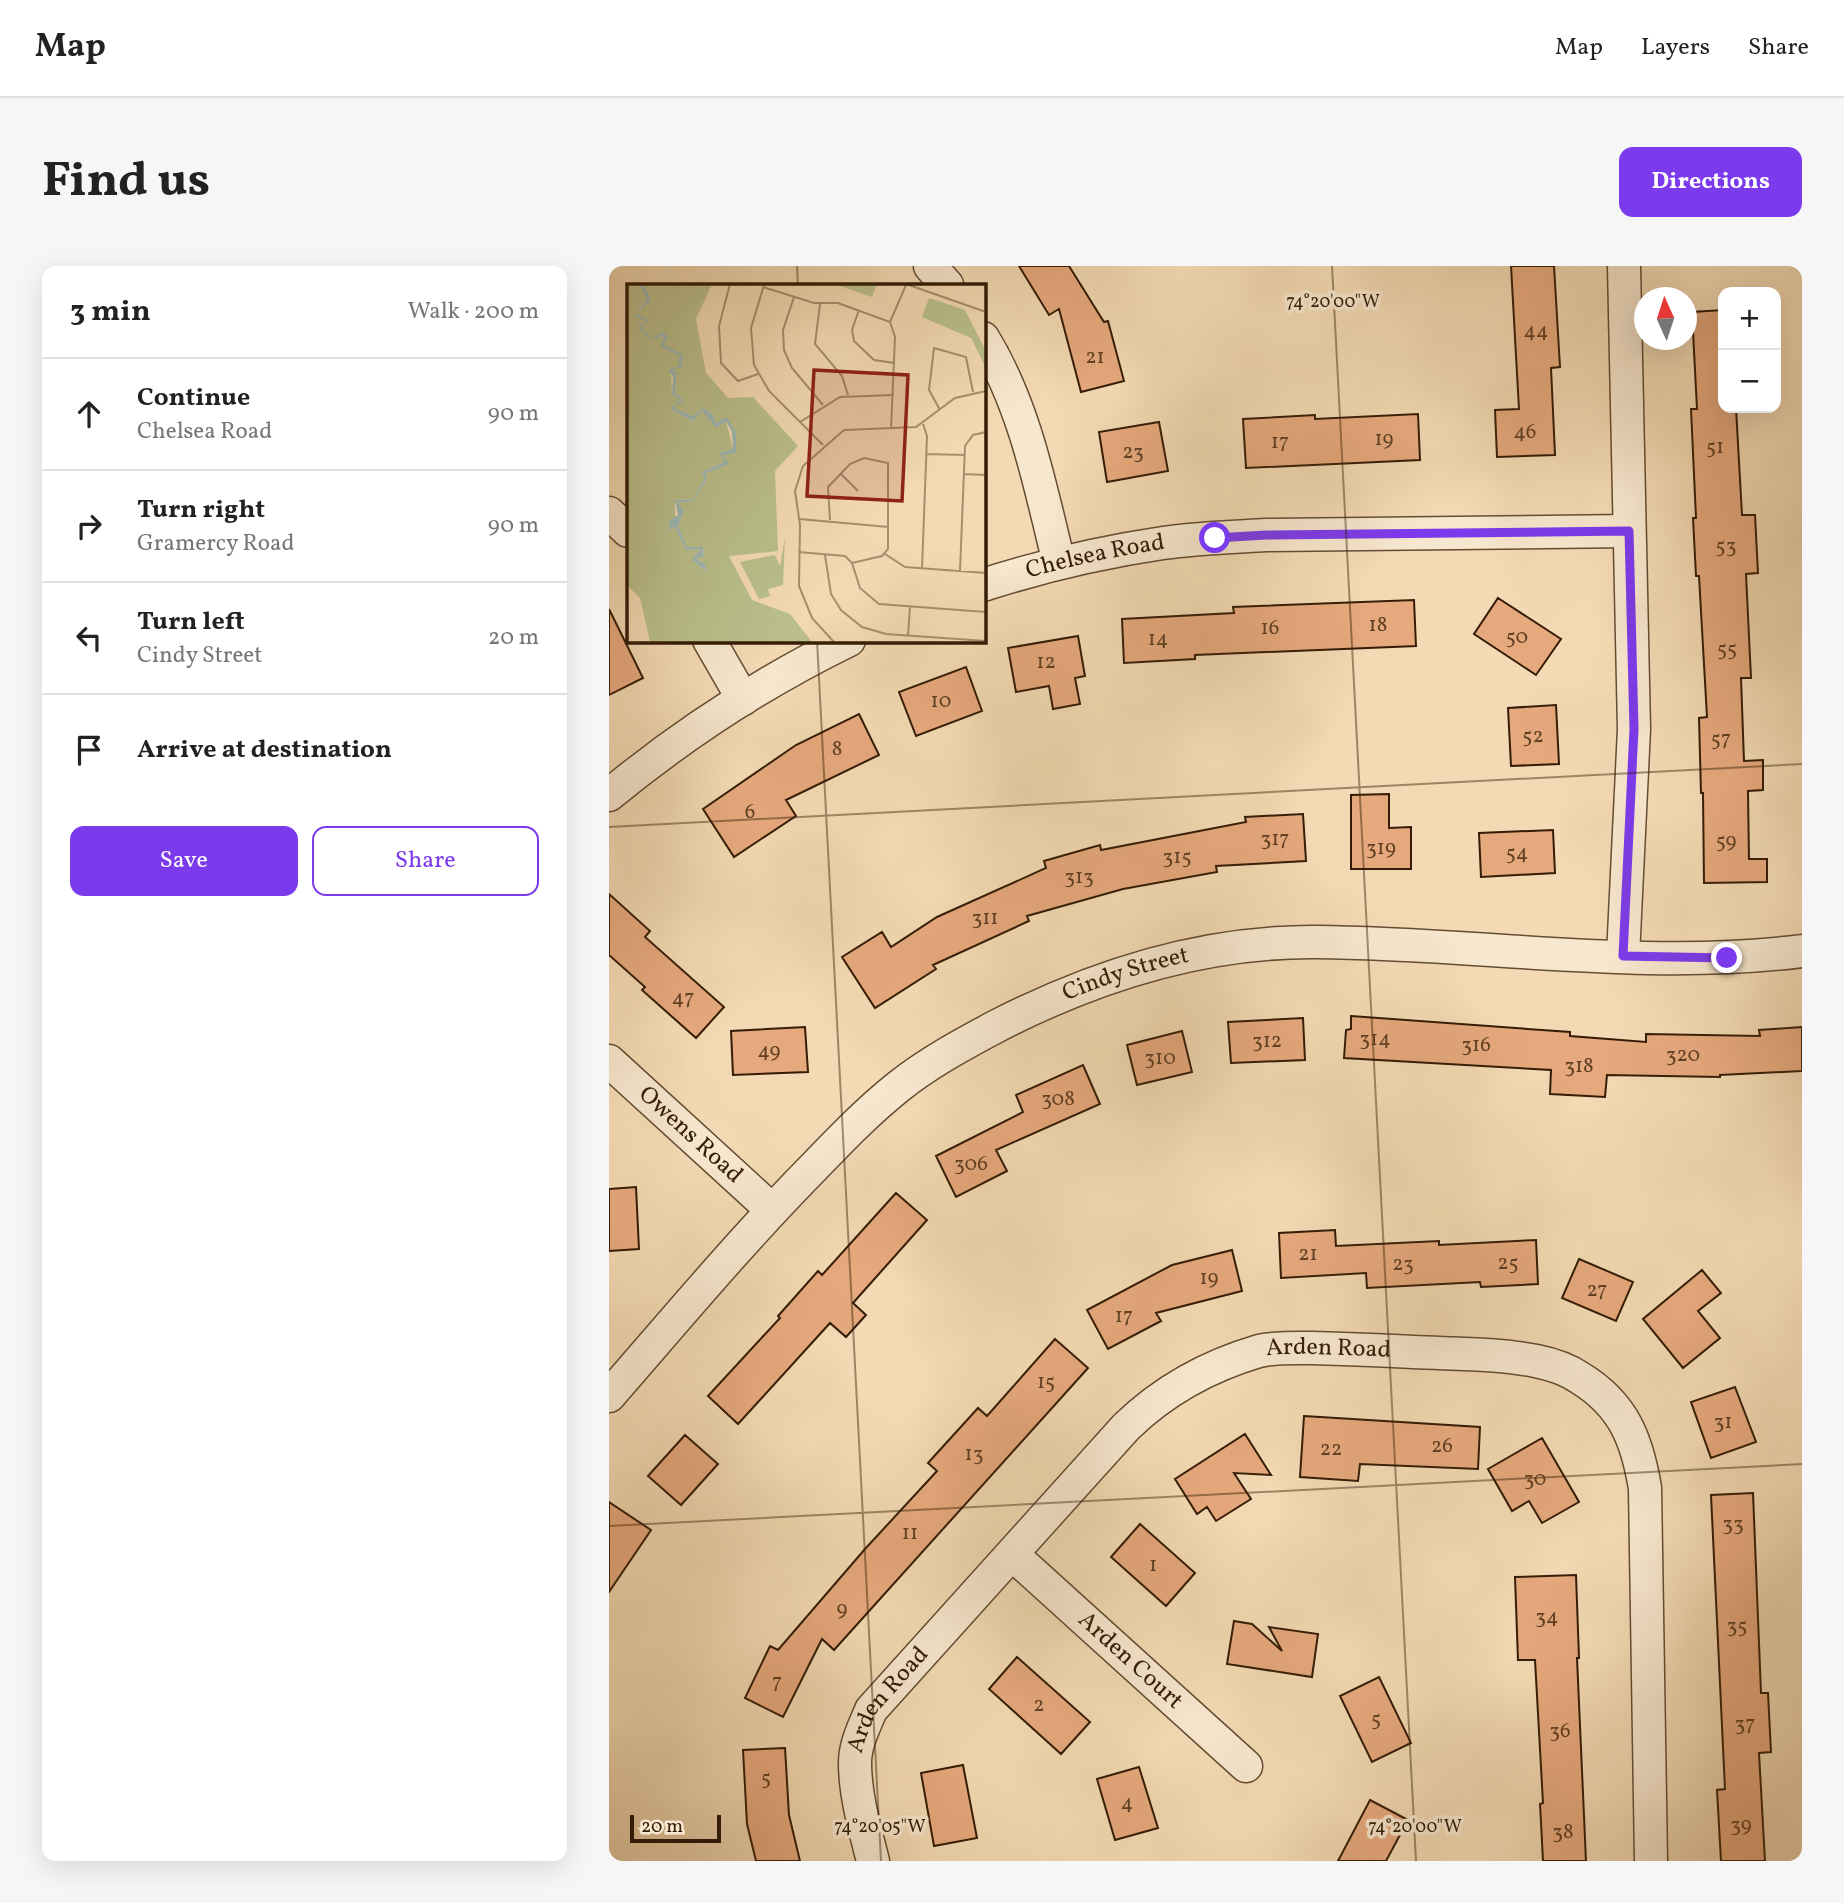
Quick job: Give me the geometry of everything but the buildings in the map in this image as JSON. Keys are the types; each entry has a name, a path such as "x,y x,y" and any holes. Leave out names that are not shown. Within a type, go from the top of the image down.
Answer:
{"street":[{"path":"930,266 946,284"},
{"path":"1623,956 1634,729 1624,266"},
{"path":"985,342 1009,387 1023,427 1059,563"},
{"path":"609,513 627,530"},
{"name":"Chelsea Road","path":"985,584 1059,563 1166,543 1266,535 1629,531"},
{"path":"710,642 743,699"},
{"path":"609,795 640,770 743,699 845,642"},
{"name":"Cindy Street","path":"609,1396 772,1210 858,1122 898,1087 954,1050 1033,1007 1125,971 1211,951 1263,944 1316,942 1727,958 1802,951"},
{"name":"Owens Road","path":"609,1061 772,1210"},
{"name":"Arden Road","path":"873,1861 865,1829 855,1761 860,1735 871,1710 1147,1407 1171,1389 1229,1362 1261,1350 1292,1348 1533,1360 1558,1367 1580,1378 1618,1410 1629,1427 1640,1459 1645,1488 1651,1861"},
{"name":"Arden Court","path":"1013,1555 1245,1766"}],"route":[{"path":"1215,538 1266,535 1629,531 1634,729 1623,956 1727,958"}]}
